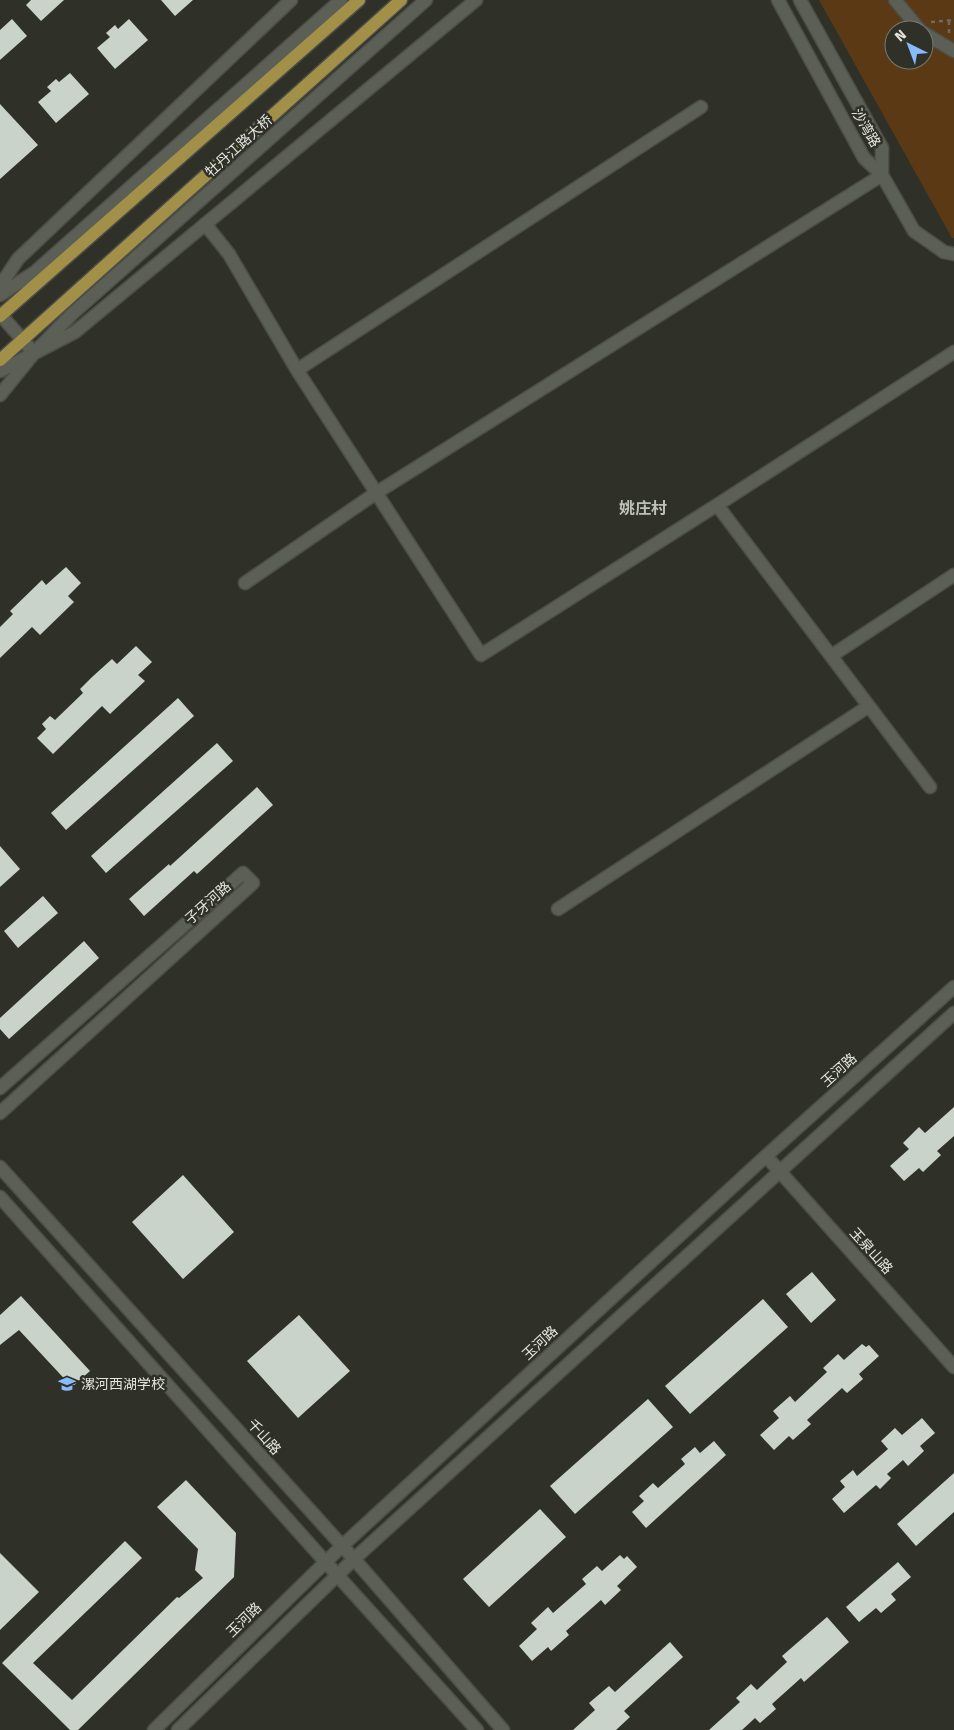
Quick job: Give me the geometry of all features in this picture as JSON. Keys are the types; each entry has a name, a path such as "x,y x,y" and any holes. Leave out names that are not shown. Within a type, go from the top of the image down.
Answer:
{"main road":[{"path":"0,315 38,276 359,0"},
{"name":"牡丹江路大桥","path":"0,360 401,0"}],"street":[{"path":"0,286 18,259 291,0"},
{"path":"0,295 38,276 341,0"},
{"name":"牡丹江路大桥","path":"34,353 72,314 426,0"},
{"path":"0,371 75,332 476,0"},
{"name":"沙湾路","path":"778,0 864,158 882,175"},
{"name":"沙湾路","path":"800,0 882,148 882,175"},
{"path":"895,0 915,20"},
{"path":"934,36 954,51"},
{"path":"297,370 701,107"},
{"path":"246,583 376,493 882,175 914,231 944,252 954,254"},
{"path":"205,224 228,254 297,370 481,655 717,506 954,352"},
{"path":"0,315 34,353"},
{"path":"0,395 34,353"},
{"path":"717,506 930,786"},
{"path":"831,656 954,574"},
{"path":"558,909 869,706"},
{"name":"子牙河路","path":"0,1088 243,873 252,883 0,1113"},
{"name":"玉河路","path":"154,1730 342,1546 766,1156 954,987"},
{"path":"178,1730 354,1560 954,1013"},
{"name":"玉泉山路","path":"766,1156 954,1367"},
{"name":"千山路","path":"0,1168 342,1546 503,1730"},
{"path":"0,1197 477,1730"}],"path":[{"path":"934,25 954,20"}],"shaded area":[{"path":"819,0 954,0 954,238 952,238"}],"building":[{"path":"31,0 64,0 41,21 26,5"},
{"path":"161,0 193,0 175,16"},
{"path":"12,19 27,36 0,60 0,30"},
{"path":"129,19 148,40 115,69 97,48 110,37 106,33 115,25 118,29"},
{"path":"70,73 89,94 56,123 38,102 51,91 47,87 56,79 59,82"},
{"path":"0,104 38,145 0,179"},
{"path":"66,567 81,583 68,596 74,602 40,635 32,627 0,658 0,627 13,614 10,611 42,580 46,585"},
{"path":"136,646 152,662 138,675 145,681 110,714 102,706 53,754 37,738 46,729 42,724 50,716 55,720 83,693 80,689 112,659 117,664"},
{"path":"178,698 194,716 66,830 51,813"},
{"path":"217,743 233,761 106,873 91,856"},
{"path":"257,787 273,805 197,874 194,871 144,916 129,899 169,864 170,866"},
{"path":"0,846 20,869 0,887"},
{"path":"43,896 58,913 18,948 4,931"},
{"path":"84,941 99,958 9,1039 0,1029 0,1018"},
{"path":"954,1107 954,1136 937,1151 941,1155 923,1172 919,1168 904,1181 890,1166 909,1149 903,1143 919,1127 925,1133"},
{"path":"183,1175 234,1232 183,1279 132,1222"},
{"path":"812,1272 836,1300 811,1323 786,1294"},
{"path":"21,1296 90,1371 72,1387 19,1330 0,1345 0,1315"},
{"path":"763,1299 788,1327 690,1414 665,1386"},
{"path":"299,1315 350,1371 298,1418 247,1361"},
{"path":"862,1344 866,1347 869,1345 879,1356 859,1374 863,1379 847,1393 842,1388 807,1420 811,1424 793,1440 789,1436 774,1450 760,1435 779,1418 773,1411 790,1396 795,1402 827,1372 823,1368 838,1354 844,1360"},
{"path":"648,1399 673,1427 575,1514 550,1486"},
{"path":"922,1418 935,1433 920,1446 924,1451 908,1466 903,1460 887,1474 891,1478 880,1489 876,1485 844,1513 832,1499 845,1487 840,1481 853,1470 857,1476 888,1449 881,1441 895,1428 902,1435"},
{"path":"714,1441 726,1455 646,1528 632,1512 644,1501 639,1496 653,1483 658,1488 685,1464 681,1459 695,1447 700,1453"},
{"path":"954,1473 954,1512 916,1546 897,1524"},
{"path":"186,1480 236,1533 234,1577 78,1730 70,1730 2,1663 125,1541 142,1558 33,1663 72,1700 177,1597 179,1598 203,1578 195,1570 198,1549 157,1507"},
{"path":"540,1509 566,1537 489,1607 463,1579"},
{"path":"0,1553 39,1592 0,1630"},
{"path":"620,1555 624,1559 627,1556 637,1567 617,1586 621,1590 605,1605 601,1600 566,1631 569,1635 551,1651 548,1647 532,1661 519,1646 537,1629 531,1623 548,1607 553,1613 586,1584 582,1579 597,1566 602,1571"},
{"path":"898,1562 911,1577 891,1594 896,1600 881,1613 876,1608 859,1622 846,1607"},
{"path":"827,1617 849,1642 804,1682 801,1678 772,1704 776,1709 760,1723 755,1718 742,1730 709,1730 740,1702 736,1698 751,1684 757,1690 787,1662 782,1656"},
{"path":"670,1642 683,1657 624,1711 630,1717 616,1730 573,1730 595,1710 589,1703 609,1686 615,1692"}],"place":[{"name":"漯河西湖学校","path":"67,1384"}],"district":[{"name":"姚庄村","path":"643,508"}]}
